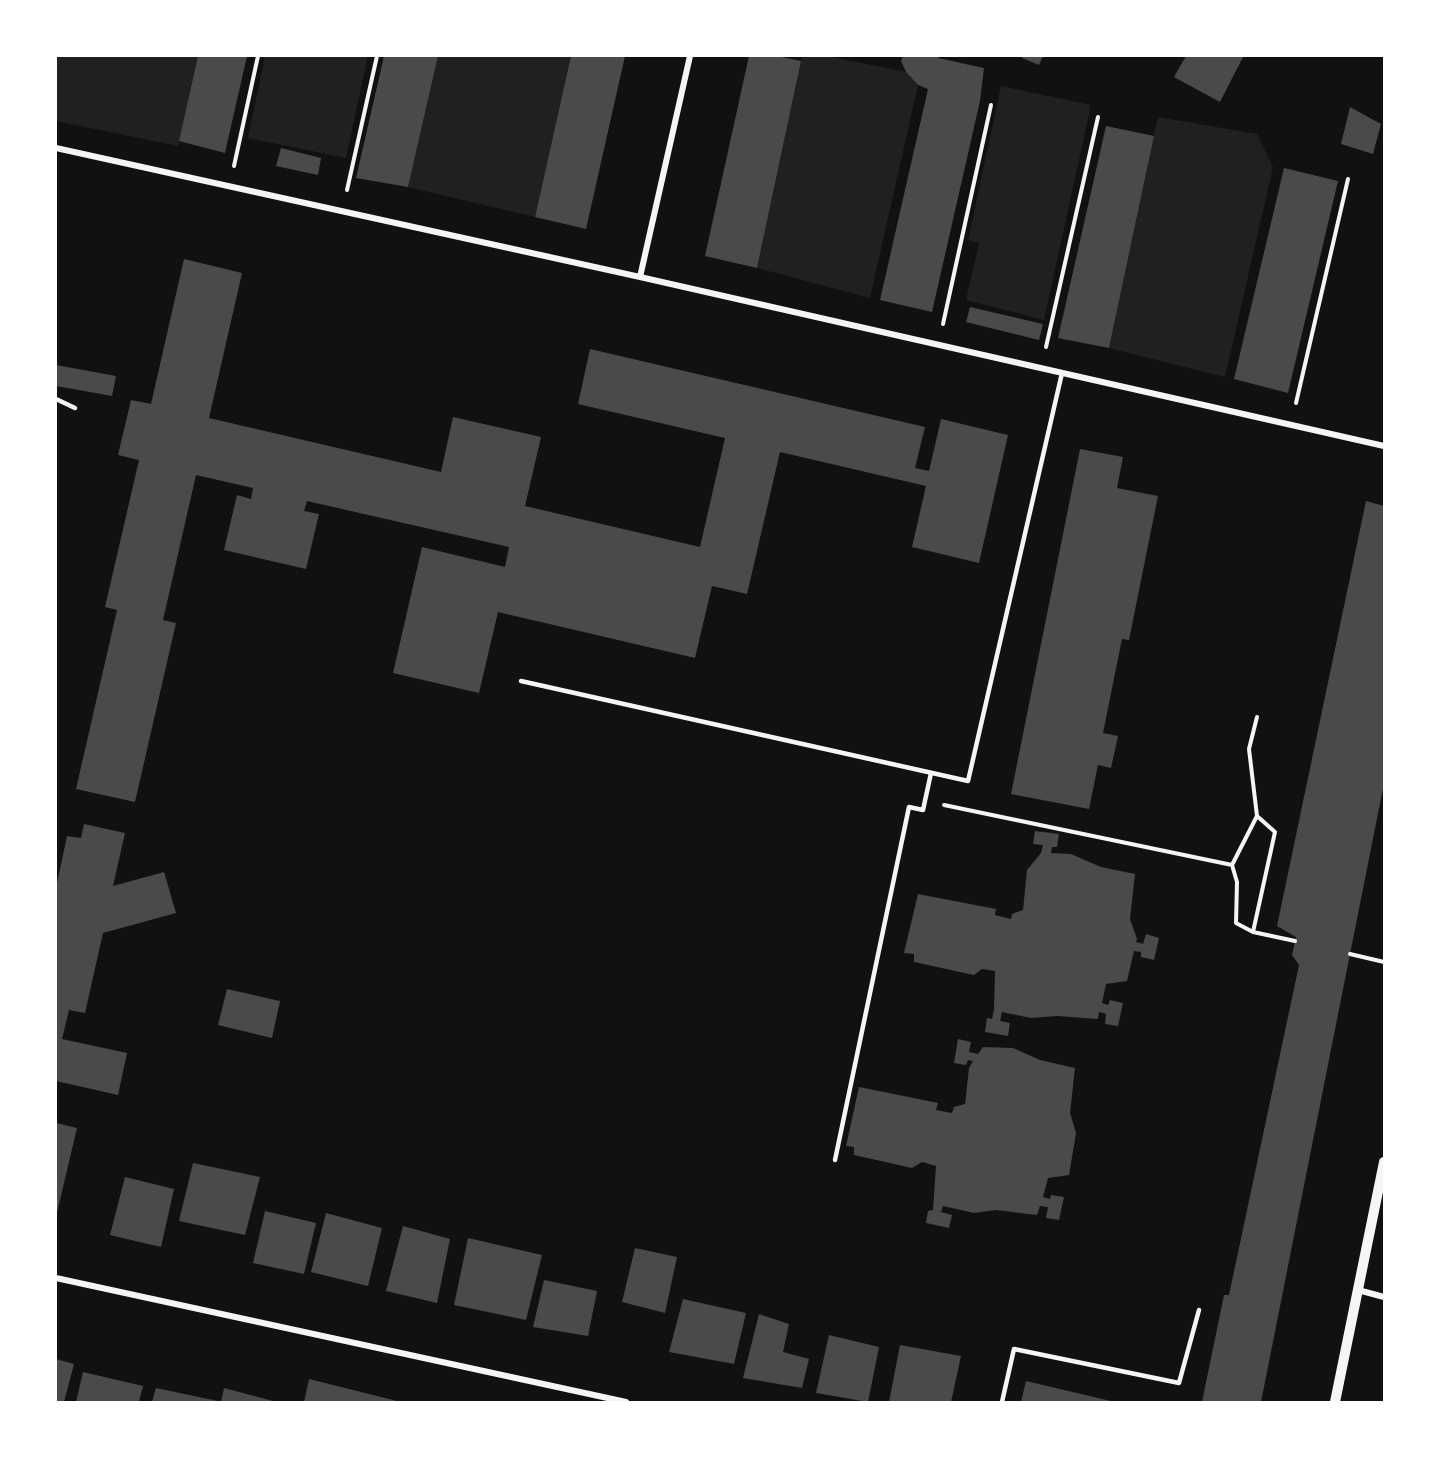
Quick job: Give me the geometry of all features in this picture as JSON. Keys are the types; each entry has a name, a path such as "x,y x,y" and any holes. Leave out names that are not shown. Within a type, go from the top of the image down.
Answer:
{"street":[{"path":"640,277 690,56"},
{"path":"56,148 640,277 1384,446"},
{"path":"1335,1402 1384,1162"},
{"path":"56,1278 626,1402"},
{"path":"1358,1290 1384,1297"}],"lane":[{"path":"521,681 968,781 1062,373"},
{"path":"56,399 75,408"},
{"path":"835,1160 909,807 923,810 931,773"},
{"path":"1002,1402 1014,1349 1179,1383 1198,1310"}],"path":[{"path":"230,187 258,56"},
{"path":"342,212 376,56"},
{"path":"939,345 991,105"},
{"path":"1041,368 1098,117"},
{"path":"1292,424 1348,179"},
{"path":"1257,717 1249,749 1257,816 1232,865 1237,882 1236,922 1253,932 1295,941"},
{"path":"925,802 1232,865"},
{"path":"1253,932 1275,832 1257,816"},
{"path":"1350,954 1384,962"}],"shaded area":[{"path":"56,56 198,56 178,146 56,121"},
{"path":"265,56 368,56 346,158 248,138"},
{"path":"438,56 571,56 535,217 408,187"},
{"path":"802,56 827,56 906,72 918,85 870,298 757,268"},
{"path":"1001,86 1091,105 1044,320 966,300 979,243 968,240"},
{"path":"1158,117 1257,134 1273,167 1225,377 1109,348"}],"building":[{"path":"198,56 247,56 225,153 179,141"},
{"path":"384,56 438,56 408,187 356,178"},
{"path":"571,56 625,56 586,229 535,217"},
{"path":"749,56 777,56 801,61 757,268 705,256"},
{"path":"903,56 939,56 938,58 984,68 980,101 932,312 880,300 928,89 918,85 906,72 901,61"},
{"path":"1023,56 1043,56 1039,65 1022,58"},
{"path":"1186,56 1243,57 1220,102 1174,77"},
{"path":"1350,107 1381,124 1373,154 1341,144"},
{"path":"1106,126 1154,136 1109,348 1058,338"},
{"path":"281,148 321,158 318,175 276,166"},
{"path":"1284,168 1338,181 1288,393 1234,379"},
{"path":"184,259 242,273 209,418 441,472 453,417 541,437 525,506 700,547 725,438 578,404 590,349 925,427 915,468 929,471 941,419 1008,435 979,563 912,547 926,486 780,452 747,594 712,586 695,658 498,612 479,693 393,673 422,547 505,567 509,547 307,501 304,511 319,514 306,569 224,550 237,495 251,499 253,488 196,475 163,620 176,623 135,802 76,789 117,610 105,607 139,460 118,455 131,400 151,404"},
{"path":"970,307 1043,324 1039,340 966,322"},
{"path":"56,365 116,376 112,396 56,386"},
{"path":"1080,449 1123,457 1117,488 1158,496 1129,640 1122,639 1103,733 1118,736 1111,768 1098,765 1089,809 1011,794"},
{"path":"1366,501 1384,506 1384,783 1261,1402 1202,1402 1224,1295 1229,1295 1299,965 1292,955 1296,937 1277,926"},
{"path":"84,824 125,833 113,886 164,872 176,913 103,933 85,1013 69,1010 62,1039 127,1053 118,1095 56,1081 56,888 67,836 81,838"},
{"path":"1035,831 1059,834 1057,847 1052,847 1051,853 1071,854 1101,867 1135,874 1130,919 1136,942 1143,944 1146,934 1159,938 1154,960 1141,957 1141,952 1134,951 1127,981 1106,984 1102,1003 1108,1005 1110,1000 1123,1003 1118,1026 1105,1024 1106,1014 1099,1012 1098,1019 1057,1016 1031,1018 1002,1012 1000,1021 1010,1023 1008,1036 985,1032 987,1018 992,1019 994,1009 995,971 982,969 974,975 914,962 914,954 904,953 918,894 996,909 995,915 1011,919 1012,914 1023,910 1027,870 1041,853 1043,845 1033,844"},
{"path":"227,989 280,1001 272,1038 218,1025"},
{"path":"958,1039 971,1042 969,1052 978,1054 983,1047 1013,1048 1040,1060 1075,1068 1070,1113 1076,1133 1069,1175 1048,1178 1043,1197 1050,1199 1051,1195 1064,1197 1059,1220 1046,1218 1048,1207 1040,1206 1037,1215 996,1210 974,1213 943,1206 941,1212 952,1215 949,1228 926,1223 928,1211 933,1210 936,1166 922,1162 912,1168 854,1155 854,1147 846,1146 859,1087 938,1103 936,1110 952,1113 954,1107 965,1104 969,1068 973,1061 968,1060 966,1065 954,1063"},
{"path":"56,1123 77,1128 56,1217"},
{"path":"193,1163 260,1177 245,1235 179,1221"},
{"path":"125,1177 174,1189 161,1247 110,1235"},
{"path":"265,1211 316,1223 304,1274 253,1263"},
{"path":"326,1213 382,1228 368,1286 311,1272"},
{"path":"403,1226 450,1239 437,1303 386,1291"},
{"path":"468,1238 542,1255 526,1320 454,1305"},
{"path":"635,1248 677,1257 665,1313 622,1302"},
{"path":"544,1280 597,1291 588,1336 533,1327"},
{"path":"683,1299 746,1313 734,1364 669,1352"},
{"path":"759,1314 789,1324 783,1352 809,1359 802,1388 743,1378"},
{"path":"829,1335 879,1347 868,1402 816,1393"},
{"path":"900,1345 961,1356 951,1402 889,1402"},
{"path":"56,1359 74,1364 64,1402 56,1402"},
{"path":"83,1372 143,1386 139,1402 76,1402"},
{"path":"309,1379 401,1402 304,1402"},
{"path":"1026,1381 1115,1402 1021,1402"},
{"path":"156,1388 218,1401 152,1402"},
{"path":"224,1388 277,1402 221,1402"}]}
